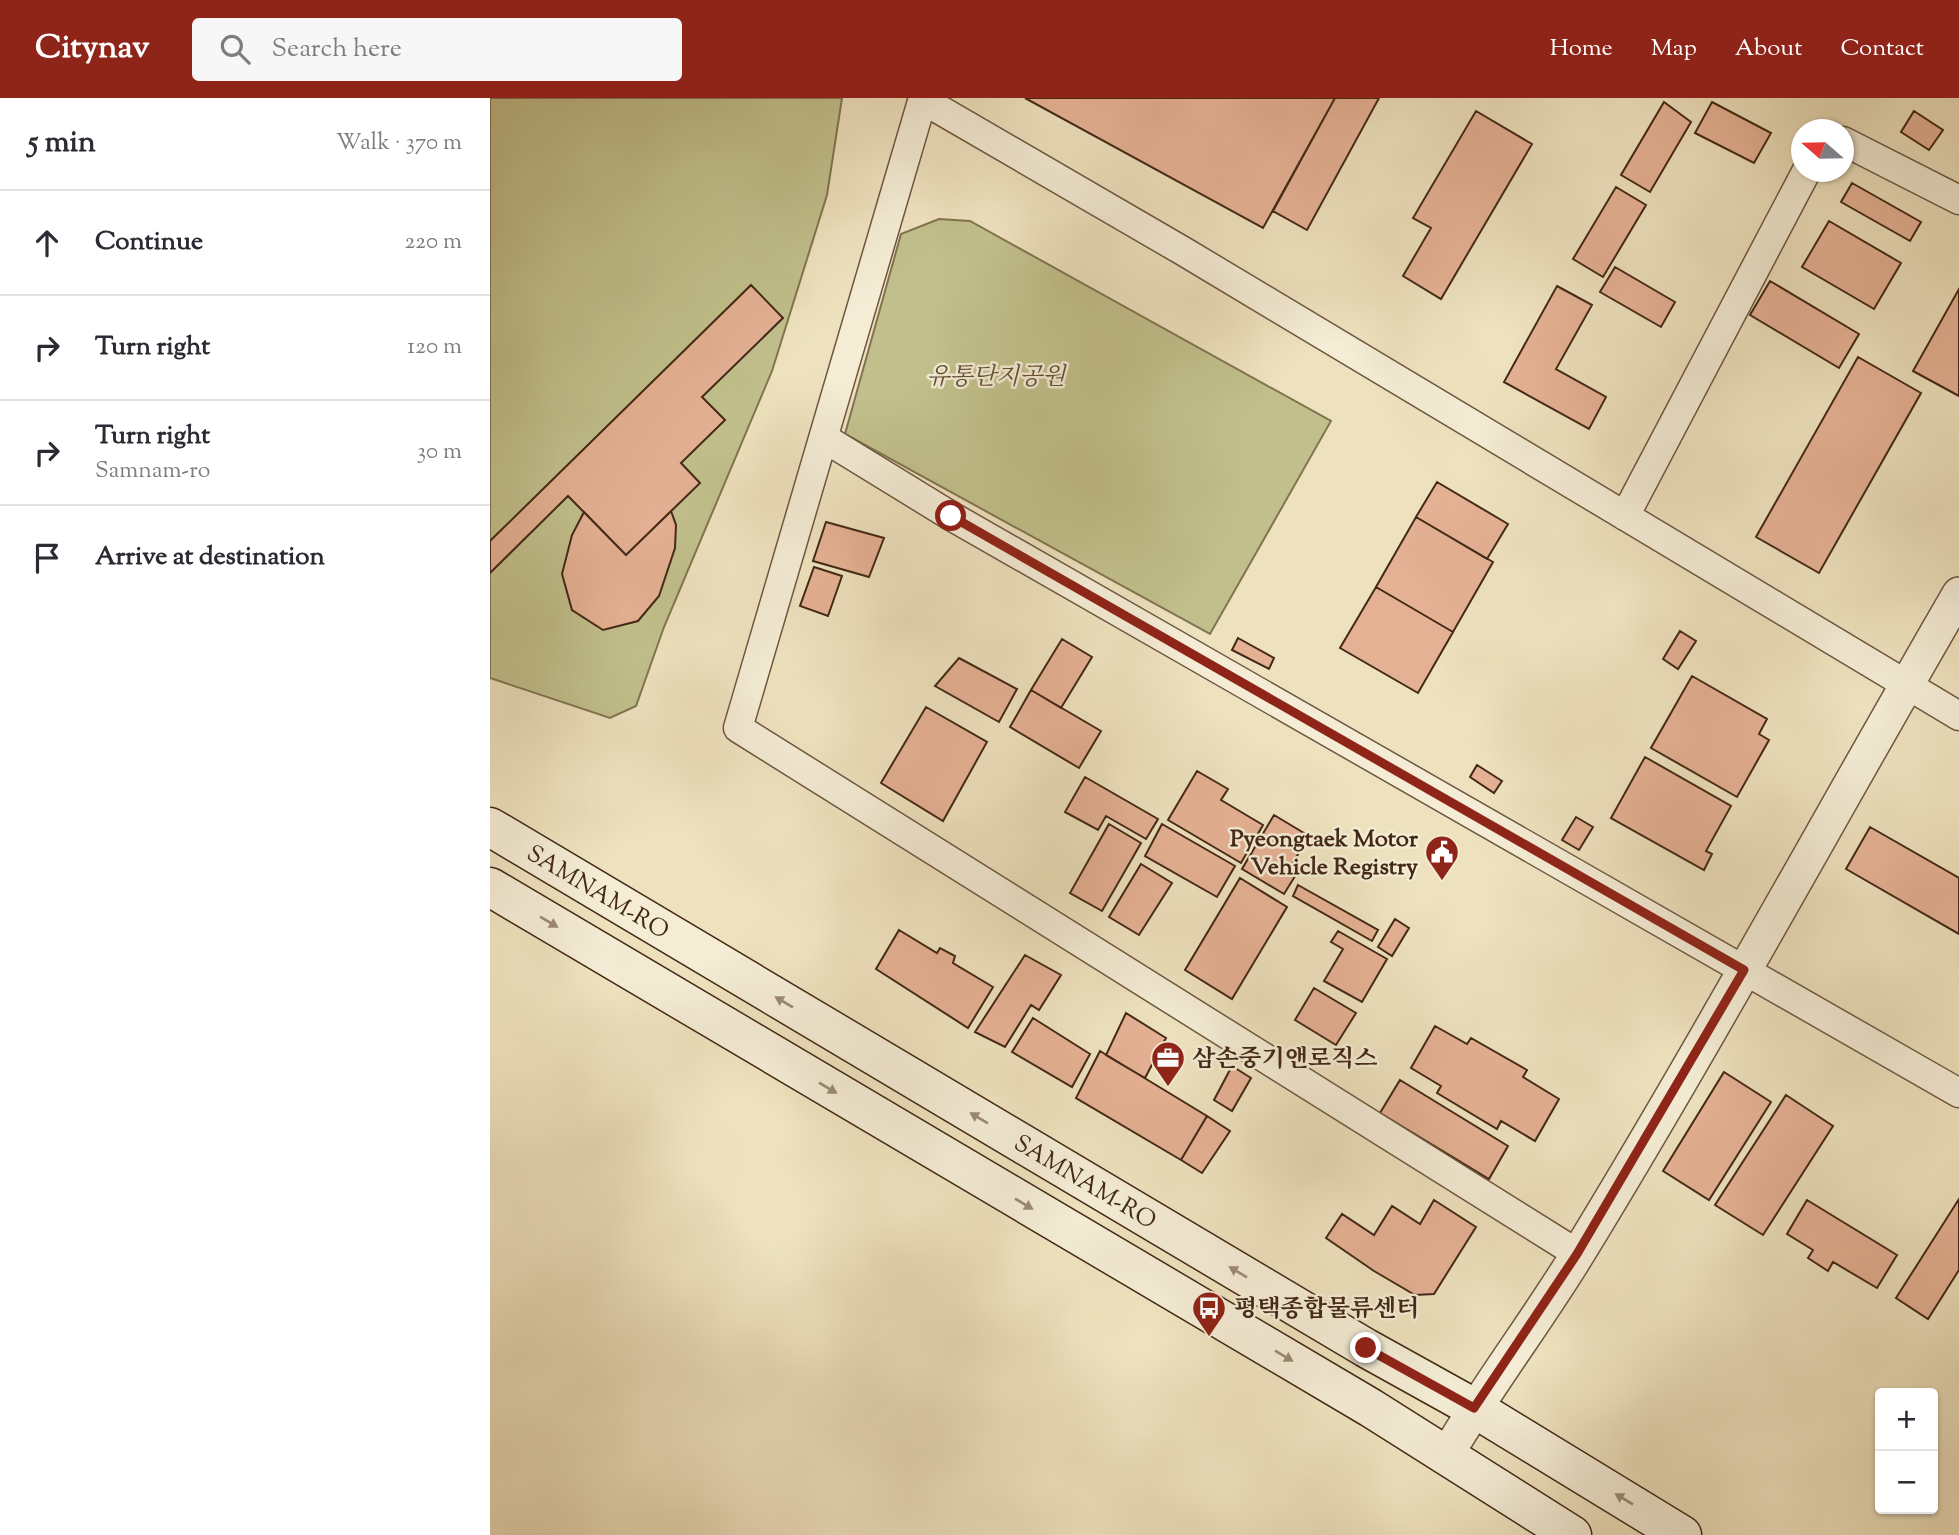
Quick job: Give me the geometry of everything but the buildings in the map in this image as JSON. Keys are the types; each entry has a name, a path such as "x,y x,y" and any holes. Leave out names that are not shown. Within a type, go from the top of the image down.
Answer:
{"main road":[{"name":"SAMNAM-RO","path":"490,827 1366,1348 1474,1408 1682,1535"},
{"name":"SAMNAM-RO","path":"490,887 1371,1408 1572,1535"}],"street":[{"path":"1577,1254 738,728 923,99 1183,251 1959,716"},
{"path":"1854,147 1959,200"},
{"path":"1625,516 1801,182"},
{"path":"824,438 951,516 1959,1093"},
{"path":"1446,1456 1474,1408 1577,1254 1744,970 1959,594"}],"green space":[{"path":"490,98 842,98 827,195 772,371 664,627 636,706 610,718 490,678"},
{"name":"유통단지공원","path":"939,219 970,221 1331,421 1210,634 845,434 901,234"}],"place":[{"name":"Pyeongtaek Motor Vehicle Registry","path":"1442,882"},
{"name":"삼손중기앤로직스","path":"1168,1088"},
{"name":"평택종합물류센터","path":"1209,1338"}],"route":[{"path":"951,516 1744,970 1577,1254 1474,1408 1366,1348"}]}
